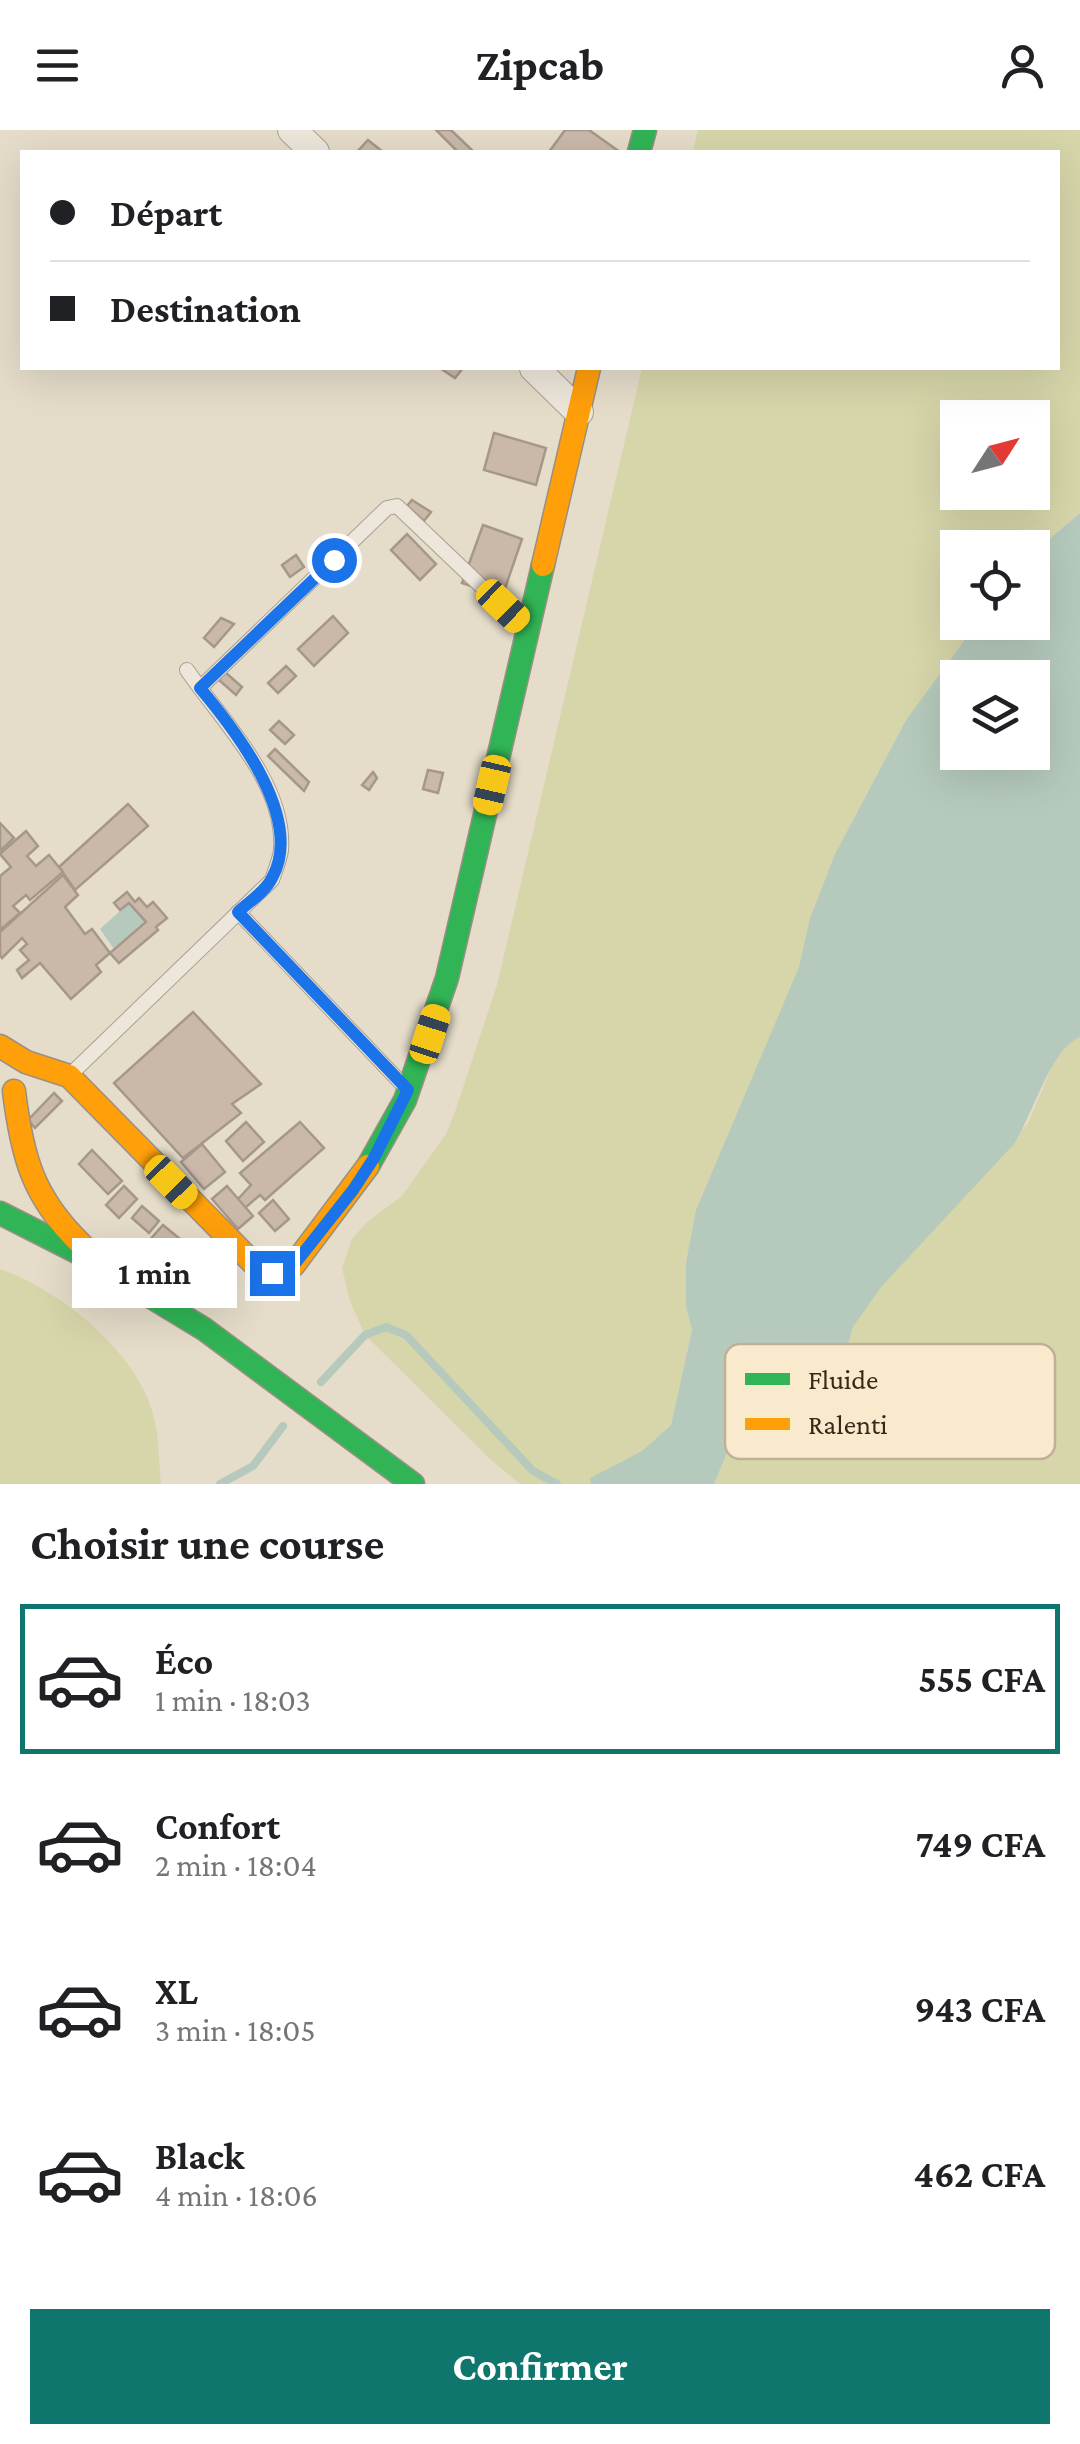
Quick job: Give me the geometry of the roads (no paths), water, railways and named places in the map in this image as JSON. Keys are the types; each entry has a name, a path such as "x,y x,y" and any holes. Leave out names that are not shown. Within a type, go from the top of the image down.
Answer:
{"main road":[{"path":"0,1050 69,1076 257,1267 272,1273 293,1266 374,1158 408,1090 447,978 589,370"},
{"path":"0,1050 14,1089 20,1144 28,1174 42,1201 68,1232 112,1272"},
{"path":"0,1144 10,1125 14,1089 34,1070 44,1068"},
{"path":"0,1213 112,1272 204,1328 413,1484"}],"street":[{"path":"292,130 313,150"},
{"path":"536,370 579,412"}],"lane":[{"path":"200,688 387,508 397,506 527,630"},
{"path":"69,1076 272,880 281,850 277,814 248,754 230,723 188,670"},
{"path":"238,912 408,1090"}],"waterway":[{"path":"321,1382 365,1335 386,1327 406,1335 533,1471 557,1484"},
{"path":"220,1484 253,1466 283,1426"}]}
